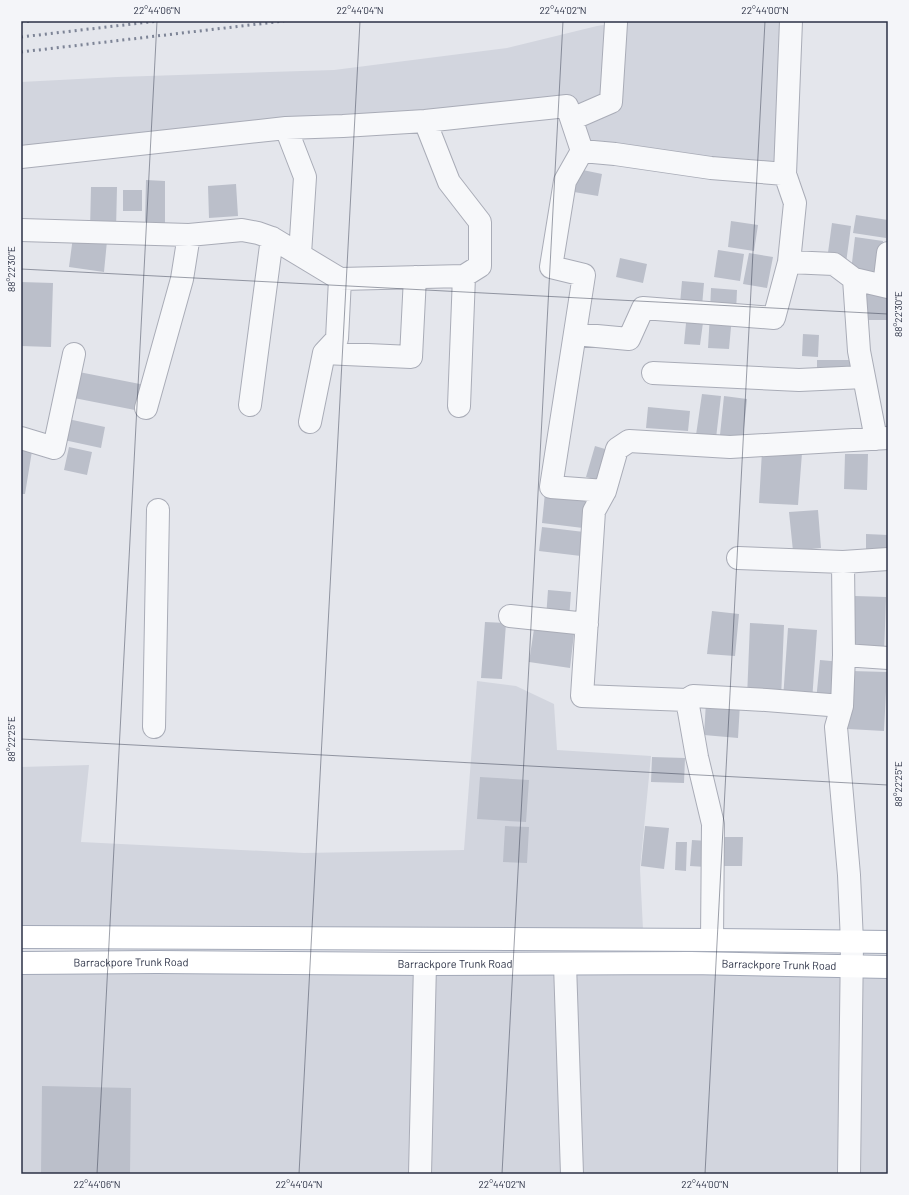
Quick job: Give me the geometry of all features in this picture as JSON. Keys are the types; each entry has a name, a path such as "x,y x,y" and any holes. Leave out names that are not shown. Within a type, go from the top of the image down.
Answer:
{"main road":[{"path":"21,937 888,942"},
{"name":"Barrackpore Trunk Road","path":"21,963 157,962 691,964 888,967"}],"street":[{"path":"575,334 629,339 644,308 774,318 789,262 795,203 785,174 791,21"},
{"path":"572,119 611,102 616,23"},
{"path":"21,157 286,128 425,121 567,106 582,151 565,181 551,267 584,275 551,487 605,491"},
{"path":"21,230 188,235 242,230 258,233 272,238 340,278 464,276 480,266 480,222 449,182 425,121"},
{"path":"286,128 306,177 300,254"},
{"path":"582,151 615,154 711,168 785,174"},
{"path":"146,408 182,279 188,235"},
{"path":"250,406 272,238"},
{"path":"789,262 834,264 854,279 886,287 888,253"},
{"path":"460,406 464,276"},
{"path":"324,353 411,357 415,277"},
{"path":"310,422 324,353 337,339 340,278"},
{"path":"842,706 693,696 687,700 582,696 594,511 605,491 617,449 629,441 730,447 882,438 864,377 859,351 854,279"},
{"path":"21,438 54,448 74,354"},
{"path":"653,373 799,380 864,377"},
{"path":"154,727 158,510"},
{"path":"738,558 843,562 888,559"},
{"path":"843,562 844,655 842,706 836,727 849,875 852,942 849,1174"},
{"path":"510,616 587,624"},
{"path":"844,655 888,658"},
{"path":"687,700 697,757 713,824 712,940"},
{"path":"420,1174 425,964"},
{"path":"565,964 572,1174"}],"shaded area":[{"path":"630,21 783,21 779,164 586,146 568,99 283,120 21,146 21,82 117,77 334,70 507,48 597,26"},
{"path":"477,681 516,686 554,704 557,750 651,756 640,869 644,950 21,947 21,767 89,765 81,842 304,853 464,850"},
{"path":"21,966 888,975 888,1174 21,1174"}],"building":[{"path":"578,169 602,174 598,196 574,192"},
{"path":"146,180 165,181 165,223 145,222"},
{"path":"236,184 238,216 209,218 208,186"},
{"path":"91,187 117,187 116,230 90,230"},
{"path":"123,190 142,190 142,211 123,211"},
{"path":"856,215 888,220 886,238 853,233"},
{"path":"731,221 758,225 754,251 728,247"},
{"path":"832,223 851,226 846,263 827,260"},
{"path":"73,237 107,241 104,272 69,267"},
{"path":"855,237 883,241 879,275 851,271"},
{"path":"718,250 744,254 740,281 714,277"},
{"path":"749,253 773,257 767,288 743,284"},
{"path":"620,258 647,264 643,283 616,277"},
{"path":"682,281 704,283 702,306 680,304"},
{"path":"21,282 53,283 51,347 21,346"},
{"path":"711,288 737,290 736,312 710,311"},
{"path":"864,293 888,293 888,320 864,320"},
{"path":"687,313 704,315 700,345 684,344"},
{"path":"710,314 732,316 729,349 708,348"},
{"path":"803,334 819,335 818,357 802,356"},
{"path":"817,360 852,360 853,374 817,375"},
{"path":"79,372 145,385 140,411 74,398"},
{"path":"702,394 721,396 716,438 696,435"},
{"path":"724,396 747,399 743,438 720,435"},
{"path":"648,407 690,411 688,431 646,428"},
{"path":"68,419 105,427 101,448 64,440"},
{"path":"595,446 615,452 607,482 586,477"},
{"path":"69,447 92,452 87,475 64,470"},
{"path":"21,449 32,451 25,494 21,494"},
{"path":"762,451 802,453 798,505 759,503"},
{"path":"845,454 868,454 867,490 844,489"},
{"path":"545,493 586,498 583,528 542,523"},
{"path":"818,510 821,548 793,551 789,512"},
{"path":"542,527 584,532 581,556 539,551"},
{"path":"866,534 888,535 888,552 866,552"},
{"path":"548,590 571,592 569,620 546,618"},
{"path":"855,596 886,597 884,655 853,654"},
{"path":"712,611 739,614 735,656 707,654"},
{"path":"485,622 506,623 502,679 481,678"},
{"path":"750,623 784,625 781,699 747,698"},
{"path":"788,628 817,630 812,701 783,699"},
{"path":"534,629 574,634 570,668 529,662"},
{"path":"820,660 842,662 839,703 816,701"},
{"path":"851,671 887,672 884,731 848,729"},
{"path":"706,702 740,704 738,738 704,735"},
{"path":"652,757 685,758 684,783 651,782"},
{"path":"480,777 529,780 526,822 477,819"},
{"path":"505,826 529,827 527,863 503,862"},
{"path":"645,826 669,828 664,869 641,866"},
{"path":"723,837 743,837 742,866 723,866"},
{"path":"692,840 708,841 706,867 690,866"},
{"path":"676,842 687,842 686,871 675,870"},
{"path":"42,1086 131,1088 130,1174 41,1174"}],"railway":[{"path":"21,22 32,21"},
{"path":"21,37 158,21"},
{"path":"21,52 284,21"}]}
